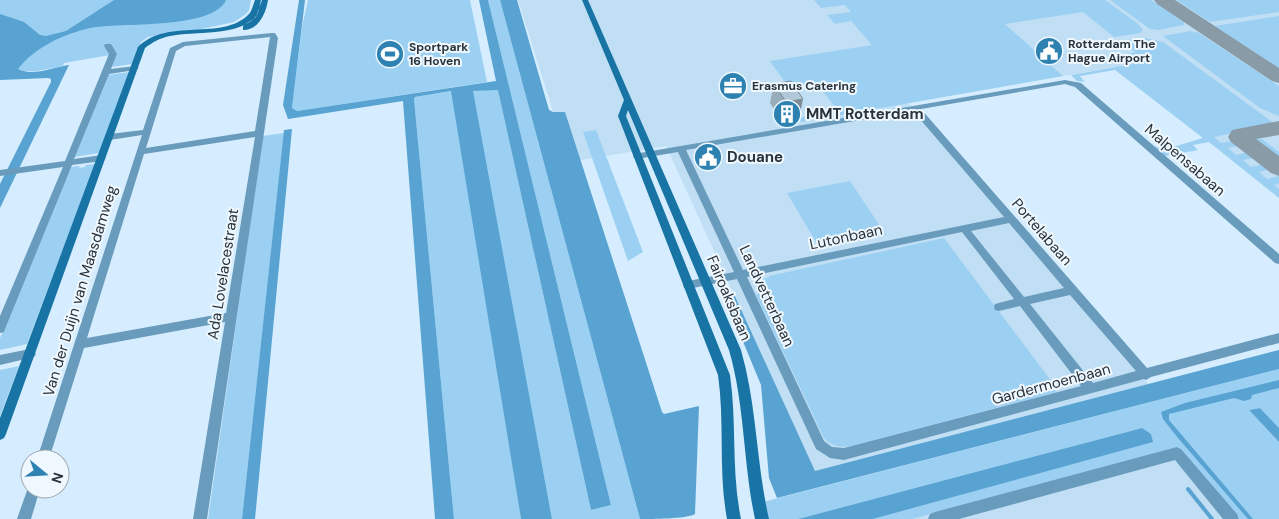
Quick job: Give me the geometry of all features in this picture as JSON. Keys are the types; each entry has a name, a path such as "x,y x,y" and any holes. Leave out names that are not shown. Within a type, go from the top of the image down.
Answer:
{"main road":[{"name":"Van der Duijn van Maasdamweg","path":"0,434 142,46 156,38 242,23 254,14 258,0"},
{"path":"137,64 145,50 159,42 238,31 249,27 262,16 265,0"},
{"name":"Fairoaksbaan","path":"585,0 704,282 735,350 747,397 755,486 762,519"},
{"path":"626,95 622,116 724,375 728,394 727,460 734,519"}],"street":[{"name":"Van der Duijn van Maasdamweg","path":"46,449 173,50 176,47 201,42 272,35"},
{"name":"Ada Lovelacestraat","path":"200,519 260,133 274,38 272,35"},
{"path":"0,329 113,54 108,46"},
{"path":"106,72 137,64"},
{"name":"Malpensabaan","path":"915,108 1072,82 1078,85 1279,260"},
{"path":"637,156 915,108"},
{"name":"Portelabaan","path":"915,108 1146,375"},
{"path":"110,137 147,132"},
{"path":"140,152 260,133"},
{"name":"Landvetterbaan","path":"681,148 820,445 830,452"},
{"path":"0,173 102,158"},
{"name":"Lutonbaan","path":"688,285 1011,219"},
{"path":"964,228 1091,389"},
{"path":"999,308 1072,290"},
{"path":"80,344 232,316"},
{"name":"Gardermoenbaan","path":"830,452 844,454 1279,338"},
{"path":"0,360 30,354"},
{"path":"935,519 1177,453 1232,519"},
{"path":"24,519 31,499"}],"shaded area":[{"path":"0,0 251,0 246,14 234,22 197,30 148,37 141,42 132,64 112,67 116,54 64,63 63,66 37,71 0,73"},
{"path":"114,0 226,0 218,10 185,20 104,26 80,31 51,42 25,61 18,69 36,72 69,65 0,208 0,184 51,79 0,80 0,14 24,22 40,35 46,36 66,31"},
{"path":"299,0 305,0 292,108 297,111 496,81 479,0 488,0 611,505 591,510 498,90 473,91 552,519 521,519 451,91 415,97 414,99 454,519 435,519 403,101 288,119 283,105"},
{"name":"Sportpark 16 Hoven","path":"308,0 470,0 487,82 297,111 292,108 302,27"},
{"path":"488,0 500,0 640,519 552,519 472,91 498,89 591,510 611,505"},
{"path":"500,0 517,0 549,110 565,112 662,412 664,414 699,406 695,514 690,516 640,519"},
{"path":"518,0 1279,0 1279,197 1115,67 908,103 1149,385 815,472 666,146 569,162"},
{"path":"814,0 1105,0 1137,23 1143,30 1140,33 1114,37 1083,12 1005,24 1063,76 801,122 799,118 838,111 822,90 809,92 805,87 790,89 770,61 872,45 851,21 835,24 827,15 851,12 845,5 821,8"},
{"path":"1110,0 1151,0 1184,22 1184,25 1159,30 1150,29"},
{"path":"1176,0 1279,0 1279,12 1210,22"},
{"path":"1279,16 1279,68 1215,26"},
{"path":"1190,31 1199,33 1279,86 1279,116 1260,108 1163,36"},
{"path":"1145,38 1163,42 1275,124 1214,137 1221,143 1237,140 1244,145 1228,148 1236,155 1253,151 1259,157 1243,160 1251,167 1268,163 1275,168 1259,172 1267,179 1279,176 1279,184 1274,185 1279,189 1279,198 1209,142 1193,145 1198,150 1165,156 1152,145 1163,150 1203,138 1115,70 1080,76 1085,82 1077,81 1071,75 1133,64 1123,55 1135,52 1121,42"},
{"path":"129,72 99,153 74,157 108,75"},
{"path":"452,91 521,519 454,519 414,99 415,97"},
{"path":"292,129 255,519 242,519 284,130"},
{"path":"596,130 643,252 628,261 583,132"},
{"path":"284,133 242,519 208,519 263,136"},
{"path":"1255,138 1262,139 1279,152 1279,160 1273,159 1249,141"},
{"path":"95,164 27,344 0,350 0,338 70,167 80,166 79,168"},
{"path":"850,181 886,235 820,249 787,193"},
{"path":"944,238 1052,382 1048,383 1056,392 851,446 833,445 824,438 756,295 758,294 756,287 758,282 769,276"},
{"path":"733,292 815,471 1279,350 1279,369 777,498 769,478 761,385 723,293"},
{"path":"19,366 0,416 0,370"},
{"path":"1279,369 1279,428 1260,408 1249,410 1279,442 1279,519 1240,519 1179,447 912,519 873,519 1152,442 1142,428 798,519 767,519 763,502"},
{"path":"1279,380 1279,388 1252,395 1251,399 1244,401 1234,398 1169,414 1169,420 1253,519 1248,519 1178,438 1163,419 1161,412 1185,403"},
{"path":"1260,408 1279,428 1279,442 1249,410"},
{"path":"1142,428 1151,434 1153,442 873,519 798,519"},
{"path":"1171,437 1240,519 873,519"}],"building":[{"path":"791,81 803,99 786,102 774,84"}],"waterway":[{"path":"1188,489 1212,519"}],"taxiway":[{"path":"1163,0 1279,77"},
{"path":"1279,128 1240,135 1239,137 1279,168"}],"place":[{"name":"Rotterdam The Hague Airport","path":"1049,51"},
{"name":"Sportpark 16 Hoven","path":"390,54"},
{"name":"Erasmus Catering","path":"733,86"},
{"name":"MMT Rotterdam","path":"787,114"},
{"name":"Douane","path":"708,157"}]}
